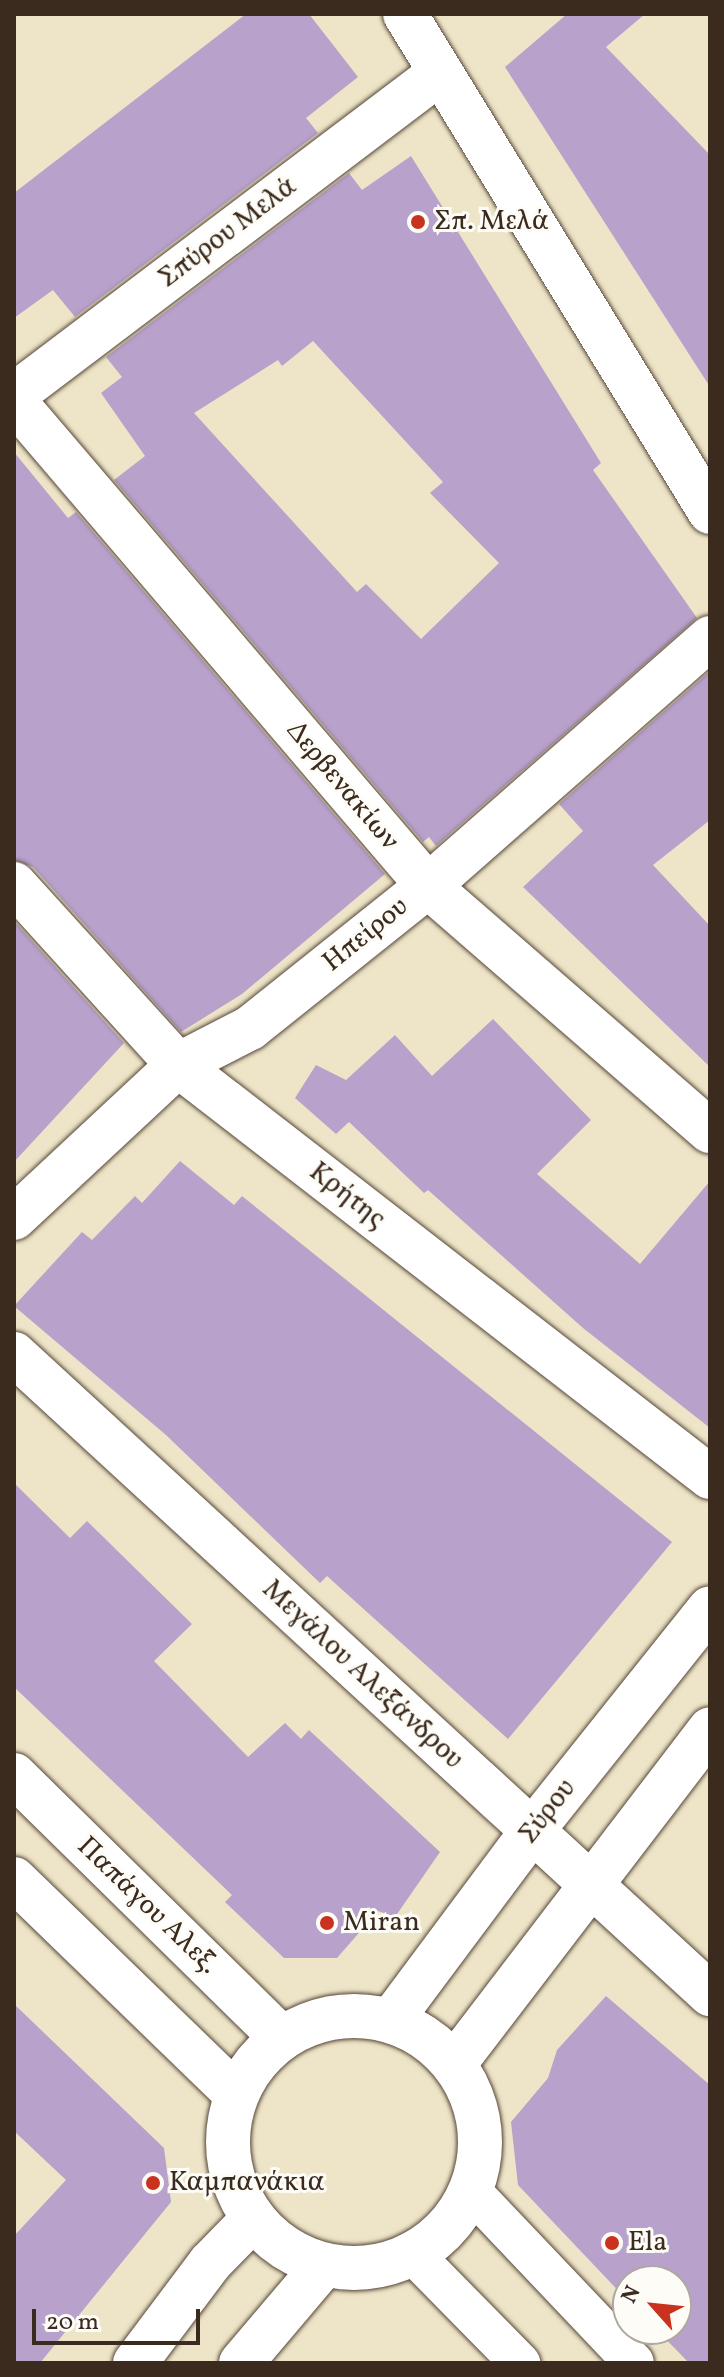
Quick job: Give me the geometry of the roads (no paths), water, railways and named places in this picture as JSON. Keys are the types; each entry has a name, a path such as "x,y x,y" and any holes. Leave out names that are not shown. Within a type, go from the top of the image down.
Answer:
{"street":[{"path":"405,14 710,512"},
{"name":"Σπύρου Μελά","path":"14,395 441,72"},
{"name":"Δερβενακίων","path":"14,401 428,886 710,1131"},
{"name":"Ηπείρου","path":"14,1218 178,1065 250,1028 428,886 710,638"},
{"name":"Κρήτης","path":"14,884 178,1065 710,1477"},
{"name":"Μεγάλου Αλεξάνδρου","path":"14,1354 710,1994"},
{"name":"Σύρου","path":"392,2019 532,1831 710,1608"},
{"path":"455,2063 589,1881 710,1729"},
{"name":"Παπάγου Αλεξ.","path":"14,1775 280,2036"},
{"path":"14,1879 237,2095"},
{"path":"333,2017 392,2019 455,2063 475,2106 481,2146 470,2190 444,2232 397,2262 361,2269 324,2265 285,2248 253,2219 235,2185 228,2146 237,2095 280,2036 333,2017"},
{"path":"470,2190 634,2363"},
{"path":"135,2363 210,2263 253,2219"},
{"path":"411,2252 520,2363"},
{"path":"241,2363 324,2265"}],"place":[{"name":"Σπ. Μελά","path":"418,222"},
{"name":"Miran","path":"327,1923"},
{"name":"Καμπανάκια","path":"153,2183"},
{"name":"Ela","path":"612,2243"}]}
